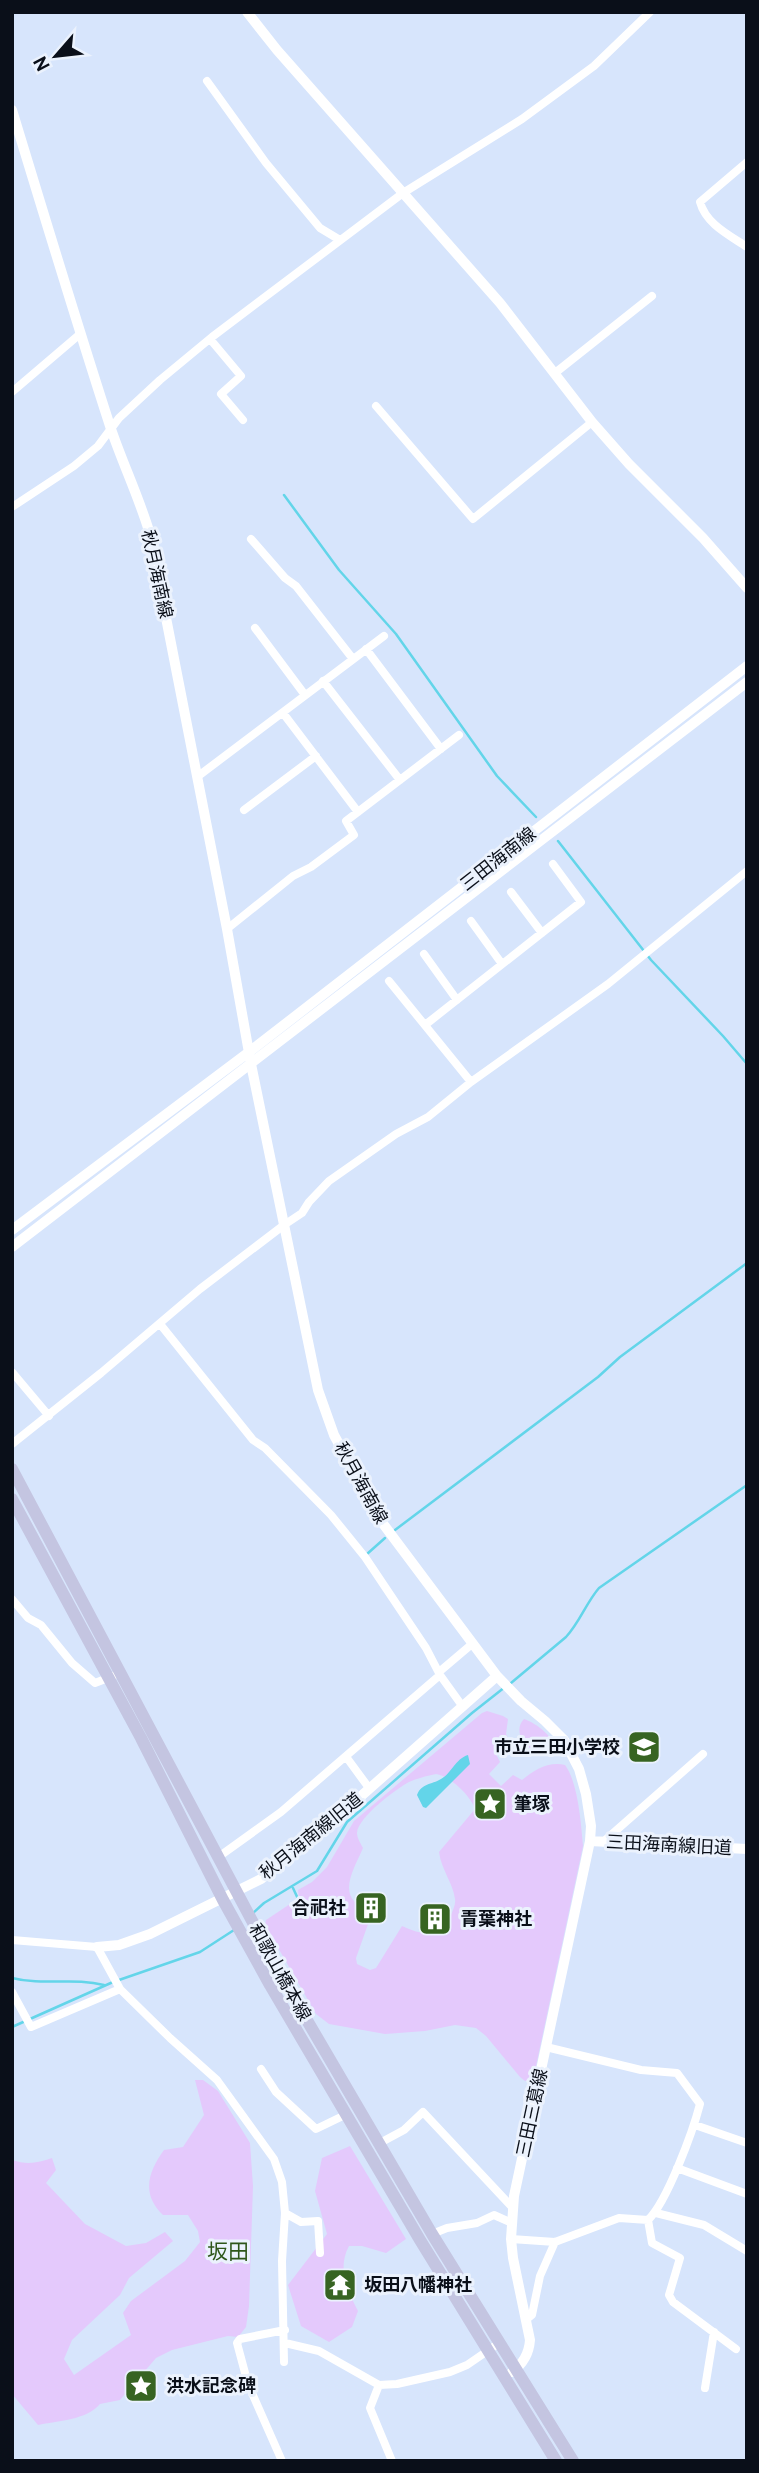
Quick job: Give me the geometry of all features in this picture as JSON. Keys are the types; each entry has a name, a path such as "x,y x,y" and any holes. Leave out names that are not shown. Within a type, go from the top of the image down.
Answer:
{"main road":[{"path":"247,12 277,50 500,303 592,422 629,464 703,538 747,589"},
{"name":"秋月海南線","path":"12,110 111,431 149,531 227,929 248,1052 318,1390 334,1435 381,1521 499,1679 564,1740 572,1754 586,1794 591,1826 590,1841"},
{"name":"三田海南線","path":"248,1052 747,666"},
{"name":"三田海南線","path":"251,1064 747,682"},
{"path":"12,1230 248,1052"},
{"path":"12,1247 251,1064"},
{"name":"和歌山橋本線","path":"12,1469 235,1923 345,2115 556,2461"},
{"name":"和歌山橋本線","path":"12,1499 378,2144 573,2461"},
{"name":"秋月海南線旧道","path":"97,1947 119,1945 150,1934 223,1900 261,1878 286,1860 499,1679"},
{"name":"三田海南線旧道","path":"590,1841 747,1849"},
{"name":"三田三葛線","path":"505,2378 516,2369 529,2350 527,2319 511,2239 513,2208 590,1841"}],"street":[{"path":"12,507 74,466 98,446 119,418 210,339 403,192 522,119 594,66 650,12"},
{"path":"208,81 267,163 320,228 340,240"},
{"path":"747,162 700,202 703,213 713,223 747,247"},
{"path":"555,373 652,296"},
{"path":"12,391 80,334"},
{"path":"210,339 241,376 220,394 243,420"},
{"path":"376,406 473,519 592,422"},
{"path":"251,539 285,578 296,586 353,659"},
{"path":"255,628 305,695"},
{"path":"197,777 384,636"},
{"path":"366,649 441,749"},
{"path":"323,681 400,780"},
{"path":"283,713 358,812"},
{"path":"227,929 293,876 311,867 354,835 346,821 460,735"},
{"path":"244,810 316,757"},
{"path":"425,1025 581,902 553,864"},
{"path":"12,1444 200,1289 302,1213 329,1181 396,1134 428,1117 471,1082 608,984 747,871"},
{"path":"511,892 542,933"},
{"path":"471,921 502,964"},
{"path":"424,954 457,1000"},
{"path":"389,981 471,1082"},
{"path":"160,1324 253,1440 265,1448 331,1515 365,1558 463,1707"},
{"path":"12,1372 48,1416"},
{"path":"12,1599 28,1618 41,1625 72,1663 95,1683 113,1675"},
{"path":"217,1858 281,1812 327,1771 347,1758 472,1644"},
{"path":"603,1842 703,1754"},
{"path":"347,1758 369,1788"},
{"name":"秋月海南線旧道","path":"12,1940 97,1947"},
{"path":"97,1947 119,1987 217,2080 274,2159 282,2182 285,2213 282,2261 284,2362"},
{"path":"12,1992 31,2027 119,1987"},
{"path":"511,2239 555,2242 619,2218 648,2220 656,2213 677,2168 700,2104 677,2073 641,2070 546,2048"},
{"path":"261,2069 276,2092 316,2130 345,2115"},
{"path":"378,2144 404,2130 423,2112 513,2208"},
{"path":"695,2124 747,2143"},
{"path":"677,2168 747,2194"},
{"path":"285,2213 301,2222 318,2221 320,2253"},
{"path":"656,2213 704,2225 747,2251"},
{"path":"432,2234 447,2228 477,2223 494,2215 512,2223"},
{"path":"648,2220 652,2243 680,2258 669,2295 673,2302 736,2349"},
{"path":"527,2319 532,2315 540,2276 555,2242"},
{"path":"282,2461 248,2384 237,2343 240,2339 285,2330"},
{"path":"705,2388 714,2332"},
{"path":"285,2343 319,2351 379,2385 397,2384 450,2372 467,2365 499,2343"},
{"path":"379,2385 370,2408 392,2461"}],"shaded area":[{"path":"487,1711 508,1719 506,1734 509,1740 496,1754 500,1762 489,1774 501,1786 513,1775 522,1780 542,1767 565,1765 576,1792 580,1815 583,1846 533,2080 525,2081 520,2077 476,2028 455,2025 425,2031 385,2034 329,2024 316,2014 265,1925 266,1920 299,1898 298,1890 312,1882 327,1867 354,1821","holes":["426,1776 442,1776 459,1787 475,1809 439,1852 454,1893 455,1901 448,1923 443,1929 431,1934 402,1926 376,1968 370,1970 357,1964 356,1958 372,1913 354,1901 349,1889 351,1875 363,1848 357,1835 359,1827 379,1804 403,1786"]},
{"path":"524,1719 544,1732 556,1751 541,1753 527,1746 520,1732"},
{"path":"195,2080 203,2080 218,2091 250,2143 253,2186 246,2327 238,2337 228,2336 172,2350 156,2358 120,2400 100,2404 80,2417 38,2425 12,2394 12,2160 32,2163 52,2158 56,2170 46,2183 85,2224 126,2246 146,2243 165,2232 173,2241 129,2278 120,2295 72,2340 64,2359 74,2375 131,2335 123,2313 131,2301 185,2261 200,2242 198,2231 188,2215 163,2215 149,2191 154,2166 164,2150 183,2147 204,2115"},
{"path":"350,2146 406,2239 386,2253 362,2246 349,2246 344,2262 345,2279 358,2311 352,2327 329,2342 301,2326 288,2285 327,2234 315,2191 322,2158"}],"water":[{"path":"468,1755 470,1764 426,1808 423,1807 417,1795 421,1788 445,1776"}],"waterway":[{"path":"284,495 339,570 396,634 497,776 536,817"},
{"path":"558,841 651,960 747,1064"},
{"path":"395,1530 747,1263"},
{"path":"511,1683 566,1637 599,1588 747,1485"},
{"path":"367,1554 385,1538"},
{"path":"252,1914 264,1903 317,1871 347,1822 505,1687"},
{"path":"293,1888 299,1901"},
{"path":"119,1980 200,1952 234,1930"},
{"path":"12,1978 104,1985"},
{"path":"12,2027 113,1982"}],"place":[{"name":"市立三田小学校","path":"644,1747"},
{"name":"筆塚","path":"490,1804"},
{"name":"合祀社","path":"371,1908"},
{"name":"青葉神社","path":"435,1919"},
{"name":"坂田八幡神社","path":"340,2285"},
{"name":"洪水記念碑","path":"141,2386"}],"district":[{"name":"坂田","path":"228,2252"}]}
